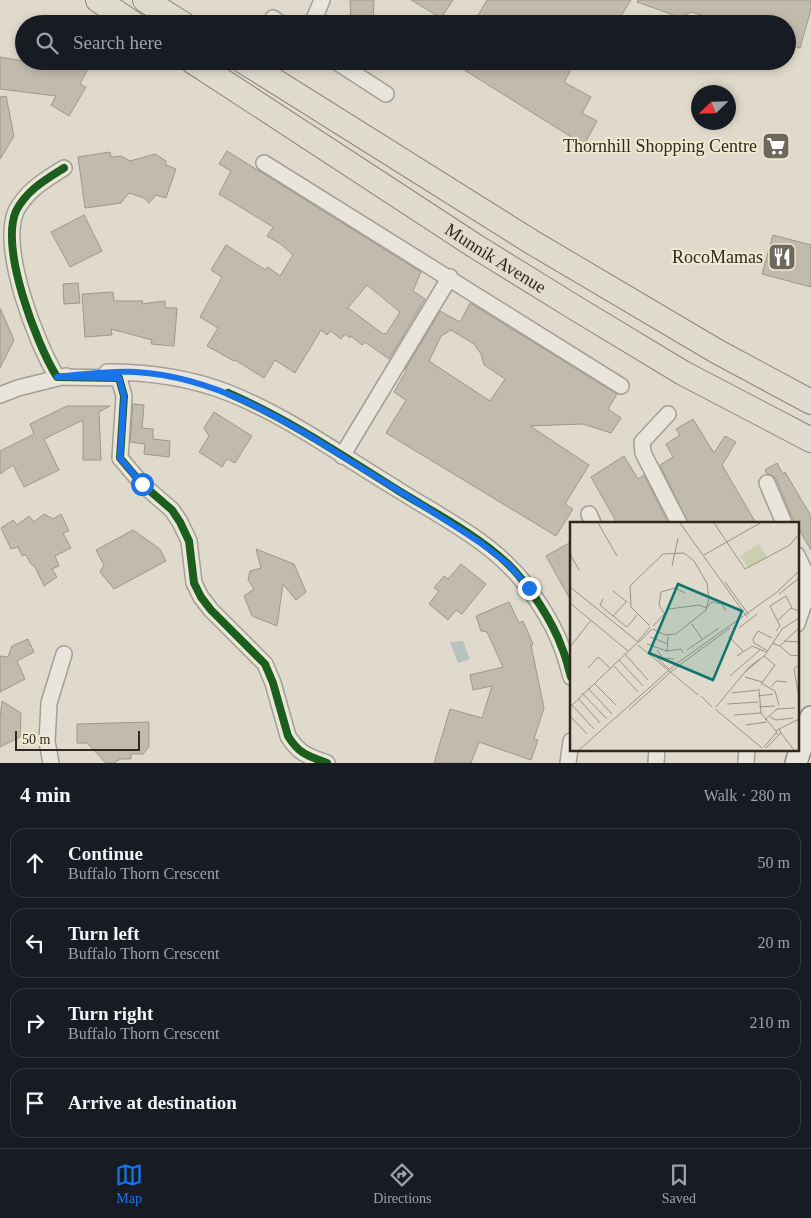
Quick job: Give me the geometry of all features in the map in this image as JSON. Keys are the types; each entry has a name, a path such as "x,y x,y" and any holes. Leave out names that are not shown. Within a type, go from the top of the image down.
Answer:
{"main road":[{"path":"92,0 106,5 121,15"},
{"path":"146,0 169,15"},
{"name":"Munnik Avenue","path":"206,70 475,246 560,299 683,372 811,440"},
{"name":"Munnik Avenue","path":"257,70 530,241 718,352 808,399"}],"street":[{"path":"316,15 322,0"},
{"path":"349,70 386,94"},
{"path":"264,162 621,386"},
{"path":"57,377 40,346 17,277 12,257 11,232 15,212 27,193 42,181 64,168"},
{"path":"342,456 450,277"},
{"path":"0,395 57,377 95,372 137,372 196,383 228,393 258,406 301,430 450,522 509,565 529,588 566,644 570,670"},
{"path":"57,377 119,378 124,396 120,458 142,484 172,510 180,522 189,541 192,577 201,597 218,618 265,664 274,683 288,736 292,742 300,752 327,763"},
{"path":"668,414 642,442 642,448 678,522"},
{"path":"767,483 784,522"},
{"path":"798,557 804,570 807,594 798,621"},
{"path":"51,763 47,742 49,704 64,654"},
{"path":"796,763 811,717"},
{"path":"568,763 570,748"},
{"path":"656,763 657,750"},
{"path":"746,763 747,750"}],"shaded area":[{"path":"463,641 470,659 458,663 450,642"}],"building":[{"path":"350,0 374,0 373,15 351,15"},
{"path":"411,0 453,0 443,15 436,15"},
{"path":"487,0 631,0 622,15 478,15"},
{"path":"638,0 811,0 811,9 800,48 796,47 796,15 701,15 692,12 684,15 673,15 637,2"},
{"path":"0,57 15,60 15,70 87,70 80,84 86,87 69,116 51,105 56,96 0,89"},
{"path":"464,70 571,70 564,82 591,97 582,113 597,121 584,145"},
{"path":"6,96 14,136 0,159 0,97"},
{"path":"227,151 421,272 413,291 425,299 389,359 365,342 362,345 351,336 350,338 345,334 341,339 331,331 327,335 321,330 295,373 275,360 264,378 207,346 218,328 200,317 222,277 211,270 226,245 266,270 268,267 280,276 293,255 282,245 267,236 273,227 219,194 231,171 219,164","holes":["367,285 400,312 386,334 383,334 348,308"]},
{"path":"110,152 111,157 121,156 130,161 155,154 166,161 166,165 176,169 166,198 156,195 149,203 144,198 129,193 121,203 85,208 78,157"},
{"path":"84,215 102,251 70,267 51,232"},
{"path":"773,235 811,245 811,287 762,274"},
{"path":"78,283 80,303 64,304 63,284"},
{"path":"113,292 114,301 143,301 142,304 165,301 165,308 177,308 174,346 151,344 152,340 111,329 112,335 85,337 82,294"},
{"path":"470,303 617,394 608,409 621,418 611,433 583,424 530,426 589,465 565,504 573,509 556,536 386,433 406,400 394,392 440,311 460,322","holes":["451,330 474,344 481,354 484,365 505,379 490,401 429,361 441,336"]},
{"path":"0,308 14,340 0,368"},
{"path":"133,404 144,405 142,428 153,429 153,439 170,441 169,457 144,454 145,444 130,442"},
{"path":"67,406 110,406 99,412 101,460 83,460 83,420 44,439 59,470 24,487 13,465 0,474 0,451 34,434 30,424"},
{"path":"214,412 252,436 235,463 227,459 222,467 199,452 209,436 204,428"},
{"path":"693,419 714,453 725,436 736,442 722,465 755,522 688,522 660,465 673,457 666,444 680,435 676,429"},
{"path":"624,456 638,479 644,475 668,522 616,522 591,477"},
{"path":"777,463 783,474 785,472 811,516 811,550 798,528 798,522 794,522 791,515 776,479 772,475 767,474 765,470"},
{"path":"44,514 53,519 61,514 69,531 63,533 71,548 55,556 59,566 52,569 57,577 44,586 35,567 26,555 22,556 18,547 11,549 1,528 13,520 17,525 29,516 34,522"},
{"path":"133,530 160,549 166,561 114,589 100,572 104,565 96,550"},
{"path":"570,543 570,599 546,556"},
{"path":"256,549 294,564 306,592 296,600 283,584 277,626 252,616 244,596 254,589 248,580 250,571 261,568"},
{"path":"461,564 486,584 462,614 456,610 448,620 429,604 439,591 434,588 444,576 448,579"},
{"path":"509,602 519,623 523,621 533,644 531,645 544,708 534,739 538,740 531,760 479,742 471,763 434,763 450,709 482,718 492,686 473,690 470,675 503,667 487,632 481,631 476,616"},
{"path":"28,639 34,652 17,661 25,679 0,692 0,656 8,657 12,646"},
{"path":"2,701 21,713 20,737 0,747 0,718"},
{"path":"149,722 149,747 143,754 131,754 131,759 120,759 114,763 106,763 87,743 77,743 77,724"}],"cycle path":[{"path":"64,168 37,186 25,197 16,211 12,228 16,271 39,342 57,377 119,378 124,396 120,458 142,484 172,510 180,522 189,541 194,583 201,597 211,610 265,664 273,683 288,736 292,742 304,754 327,763"},
{"path":"228,393 272,414 315,439 456,525 497,554 509,565 540,604 558,638 570,674"}],"place":[{"name":"Thornhill Shopping Centre","path":"776,146"},
{"name":"RocoMamas","path":"782,257"}],"route":[{"path":"142,484 120,458 124,396 119,378 57,377 95,372 137,372 196,383 228,393 258,406 301,430 450,522 509,565 529,588"}]}
